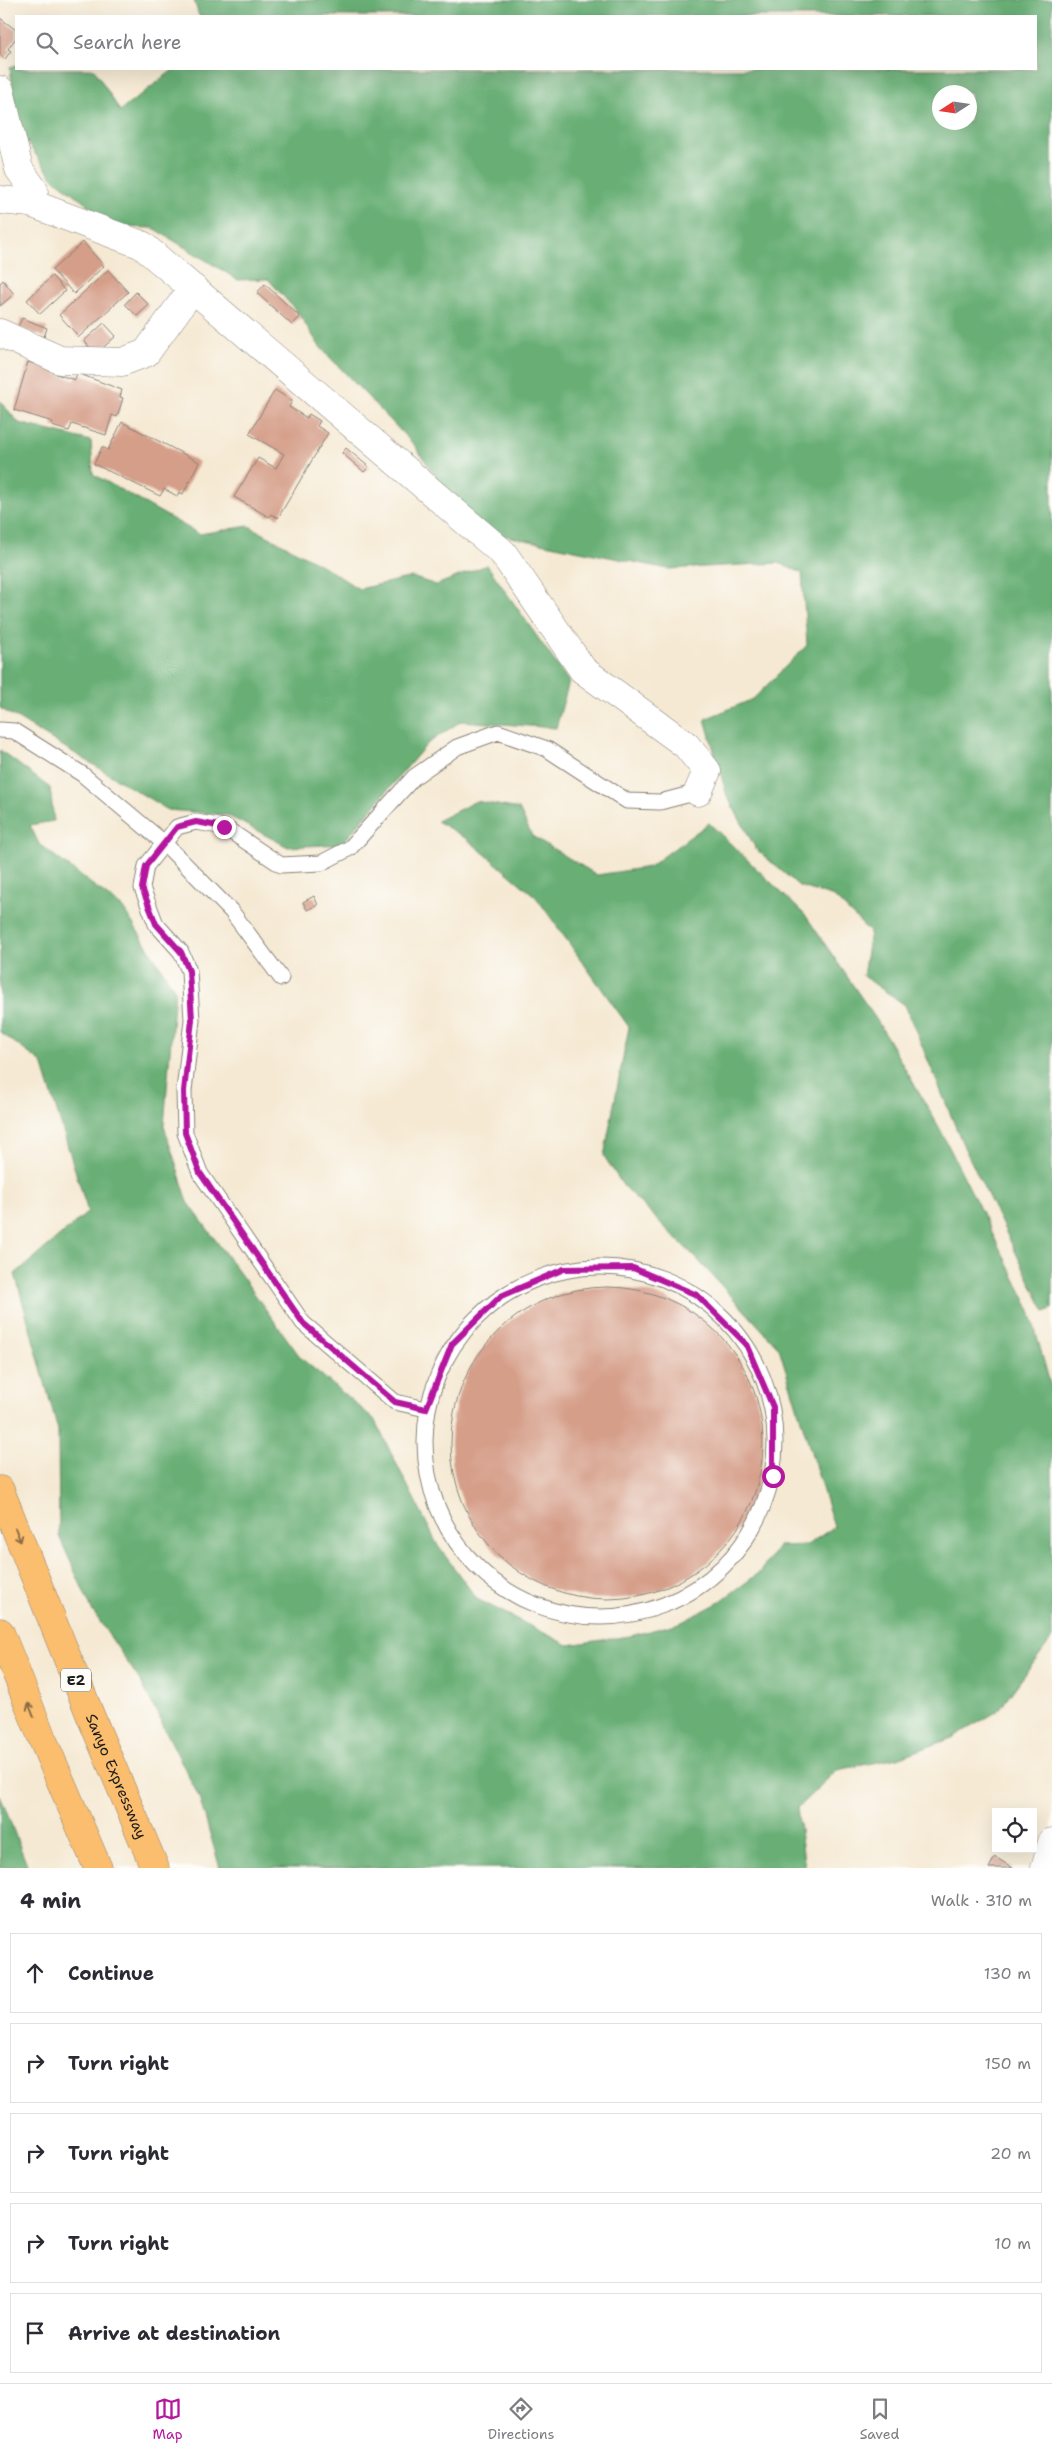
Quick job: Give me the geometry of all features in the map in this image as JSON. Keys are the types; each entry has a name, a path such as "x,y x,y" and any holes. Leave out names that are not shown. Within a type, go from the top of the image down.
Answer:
{"highway":[{"name":"Sanyo Expressway","path":"0,1490 91,1717 155,1868"},
{"path":"0,1632 42,1738 98,1868"}],"street":[{"path":"0,90 20,168 34,190 30,203"},
{"path":"0,200 30,203 142,245 193,288 503,553 582,670 686,745 707,771 698,792"},
{"path":"0,333 60,360 122,362 146,353 193,288"},
{"path":"1045,1868 1052,1842"}],"lane":[{"path":"0,730 14,731 82,774 164,843 232,912 281,978"},
{"path":"426,1409 395,1402 303,1323 200,1173 185,1133 184,1091 192,1020 189,971 181,952 156,924 142,888 146,866 177,827 196,822 224,827 281,864 321,863 350,848 414,777 457,747 498,732 547,749 627,801 660,802 698,792"},
{"path":"633,1268 697,1295 746,1344 773,1407 773,1476 747,1540 699,1589 635,1616 566,1616 502,1590 454,1542 427,1478 426,1409 452,1344 501,1296 564,1269 633,1268"},
{"path":"42,1738 92,1868"}],"green space":[{"path":"194,0 1052,0 1052,1309 1045,1312 964,1147 905,1005 863,976 870,932 834,897 799,886 756,849 727,796 705,719 753,699 807,645 802,573 779,563 668,569 491,533 461,514 415,446 320,347 299,314 268,279 238,280 153,228 115,227 52,177 18,130 10,67 15,65 15,70 95,70 120,111 173,70 1037,70 1037,15 199,15"},
{"path":"0,401 19,423 91,441 93,474 199,534 249,526 323,566 359,589 412,577 436,585 487,565 569,682 556,728 461,721 427,744 342,844 288,847 227,815 168,810 0,708"},
{"path":"0,750 50,788 54,821 30,825 39,844 123,908 175,990 164,1126 188,1202 301,1358 374,1419 438,1546 477,1599 568,1645 630,1636 680,1623 718,1603 759,1573 779,1546 807,1545 834,1527 779,1348 696,1258 624,1187 604,1156 629,1027 536,897 467,839 437,821 476,801 519,809 532,836 597,875 649,867 709,823 806,916 878,1022 939,1127 1029,1307 1052,1391 1052,1638 998,1711 952,1738 898,1758 837,1770 797,1808 805,1868 220,1868 199,1797 141,1682 92,1610 59,1536 58,1430 15,1274 88,1212 42,1063 0,1032"},
{"path":"0,1795 28,1868 0,1868"}],"building":[{"path":"0,18 15,29 15,39 8,49 11,51 5,59 0,55"},
{"path":"83,242 104,266 74,294 52,270"},
{"path":"108,270 128,292 79,337 59,315"},
{"path":"52,276 65,291 40,314 27,300"},
{"path":"3,280 14,294 0,306 0,283"},
{"path":"265,284 300,317 292,325 257,293"},
{"path":"136,292 149,305 137,316 125,304"},
{"path":"22,318 47,328 44,337 18,327"},
{"path":"104,323 116,336 96,354 84,341"},
{"path":"28,362 57,371 56,374 75,380 77,373 122,390 120,397 123,398 117,417 112,415 106,435 72,424 69,431 52,426 53,422 14,410"},
{"path":"275,390 292,401 289,407 307,418 309,414 320,421 317,426 328,433 278,518 271,514 269,517 234,497 258,458 276,468 284,454 249,434"},
{"path":"122,422 199,462 183,494 179,492 177,496 164,489 160,496 94,464 102,447 108,450"},
{"path":"346,448 369,467 364,472 342,453"},
{"path":"314,896 318,905 307,910 303,902"},
{"path":"607,1287 637,1290 681,1305 706,1322 728,1344 745,1369 751,1383 760,1413 763,1443 760,1473 745,1517 728,1542 706,1564 681,1581 667,1587 637,1596 607,1599 577,1596 533,1581 508,1564 486,1542 469,1517 463,1503 454,1473 451,1443 454,1413 469,1369 486,1344 508,1322 533,1305 547,1299 577,1290"},
{"path":"995,1857 1013,1868 989,1868"}],"route":[{"path":"224,827 196,822 177,827 146,866 142,888 156,924 181,952 189,971 192,1020 184,1091 185,1133 200,1173 303,1323 395,1402 426,1409 452,1344 501,1296 564,1269 633,1268 697,1295 746,1344 773,1407 773,1476"}]}
